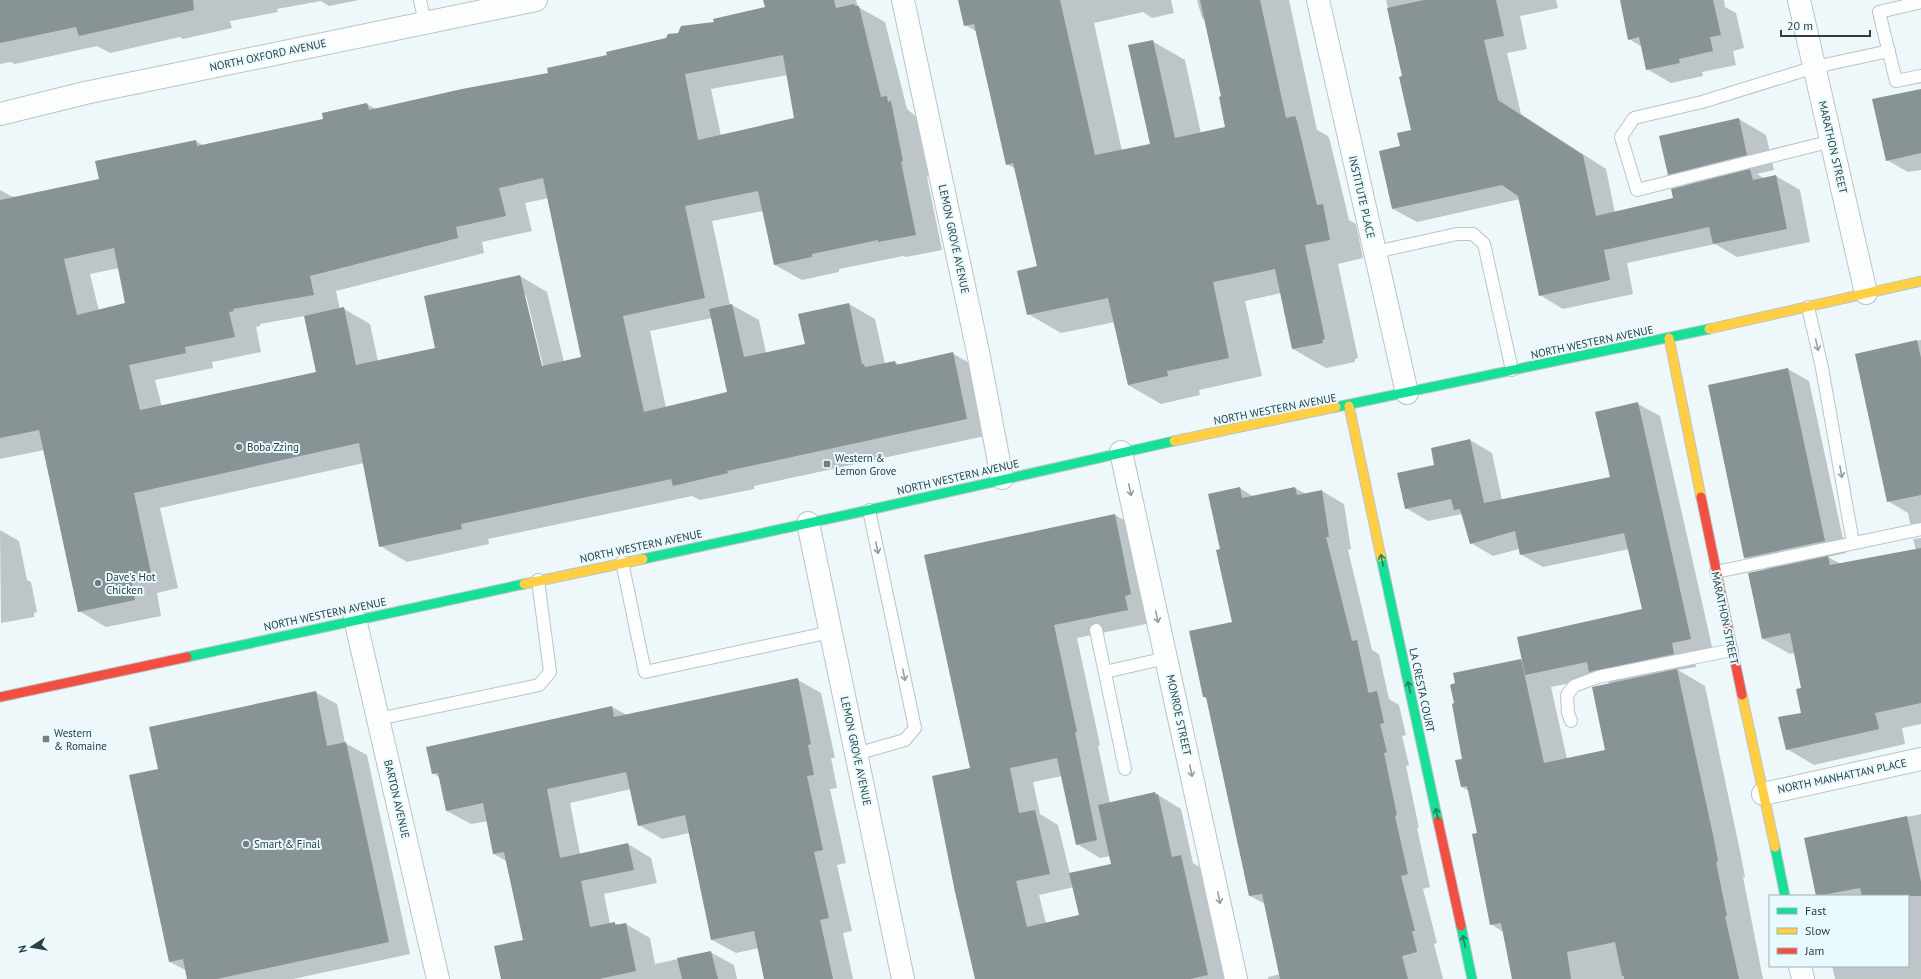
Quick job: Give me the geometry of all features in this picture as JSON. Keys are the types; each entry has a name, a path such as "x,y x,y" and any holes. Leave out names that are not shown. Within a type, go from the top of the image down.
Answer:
{"main road":[{"name":"NORTH WESTERN AVENUE","path":"0,696 869,510 1002,478 1121,452 1669,338 1921,281"},
{"name":"MARATHON STREET","path":"1669,338 1732,650 1785,895"},
{"name":"LA CRESTA COURT","path":"1348,406 1472,979"}],"street":[{"name":"NORTH OXFORD AVENUE","path":"0,114 85,93 536,0"},
{"name":"LEMON GROVE AVENUE","path":"903,0 978,352 1002,478"},
{"name":"INSTITUTE PLACE","path":"1318,0 1407,393"},
{"name":"MARATHON STREET","path":"1800,0 1866,293"},
{"name":"MONROE STREET","path":"1121,452 1236,979"},
{"name":"LEMON GROVE AVENUE","path":"808,523 903,979"},
{"name":"BARTON AVENUE","path":"355,619 438,979"},
{"name":"NORTH MANHATTAN PLACE","path":"1762,794 1921,759"},
{"path":"1800,967 1803,979"}],"lane":[{"path":"420,0 425,23"},
{"path":"1921,2 1879,12 1896,81 1921,76"},
{"path":"1832,141 1637,190 1621,137 1634,118 1702,102 1815,67 1889,51"},
{"path":"1375,252 1458,234 1473,234 1484,244 1512,370"},
{"path":"1808,307 1822,368 1853,543"},
{"path":"856,754 905,740 915,728 869,510"},
{"path":"1716,572 1921,529"},
{"path":"622,562 645,672 830,632"},
{"path":"378,719 539,685 550,672 538,580"},
{"path":"1096,630 1125,769"},
{"path":"1571,721 1568,713 1567,695 1574,686 1598,678 1732,650"},
{"path":"1105,672 1166,658"}],"building":[{"path":"0,0 193,0 194,10 79,36 76,27 0,43"},
{"path":"763,0 834,0 836,8 854,4 855,6 859,6 881,97 887,96 888,102 891,101 903,161 901,162 916,235 878,242 878,240 812,254 812,257 774,265 758,191 685,206 705,298 623,316 644,412 727,392 709,309 732,304 744,357 805,344 798,314 849,303 862,364 864,364 865,367 895,361 896,365 953,352 967,419 727,471 728,473 673,486 671,479 461,524 462,529 379,547 359,443 134,493 151,573 131,578 135,600 78,612 39,430 0,438 0,200 99,179 95,161 196,140 197,146 323,119 322,113 367,103 369,110 462,89 548,73 547,68 607,55 606,52 666,38 668,34 678,33 681,26 714,22 713,19 765,7","holes":["783,55 794,118 698,140 685,74","543,178 581,357 542,366 520,275 424,296 435,348 356,365 344,307 304,316 316,372 140,410 129,365 186,353 185,347 235,337 229,312 234,311 233,309 314,295 310,276 458,238 456,227 506,216 499,188","114,248 125,303 77,315 64,259"]},
{"path":"958,0 1060,0 1095,155 1150,144 1128,45 1153,40 1175,138 1225,127 1219,97 1221,96 1200,0 1260,0 1286,118 1295,116 1297,121 1317,205 1323,204 1330,240 1305,245 1325,339 1322,340 1323,343 1292,349 1275,269 1213,282 1229,358 1167,371 1168,376 1128,385 1108,298 1027,315 1017,271 1037,266 1013,163 1006,165 974,24 964,26"},
{"path":"1424,0 1496,0 1504,36 1484,40 1498,100 1583,155 1596,216 1673,198 1671,189 1750,169 1753,180 1776,175 1787,229 1713,244 1709,227 1604,250 1610,280 1539,296 1518,196 1502,185 1392,209 1379,151 1400,146 1397,133 1411,130 1399,77 1402,76 1387,8"},
{"path":"1620,0 1713,0 1721,35 1710,37 1713,51 1679,59 1680,63 1646,70 1639,37 1628,40"},
{"path":"1921,89 1921,153 1886,161 1872,99"},
{"path":"1739,118 1747,155 1668,175 1659,136"},
{"path":"1917,340 1921,358 1921,495 1887,502 1855,354"},
{"path":"1788,368 1825,541 1744,558 1708,385"},
{"path":"1638,402 1691,639 1672,643 1674,654 1589,672 1587,662 1525,675 1517,637 1642,609 1624,533 1520,555 1515,531 1470,544 1460,509 1454,510 1451,499 1405,509 1397,473 1434,465 1431,448 1470,439 1484,503 1610,477 1595,412"},
{"path":"1240,487 1242,498 1295,487 1297,495 1322,490 1329,537 1326,537 1352,641 1357,640 1369,693 1377,691 1384,723 1380,724 1387,752 1384,753 1397,815 1395,816 1408,874 1401,876 1415,931 1412,931 1417,952 1402,956 1408,979 1280,979 1262,894 1249,896 1206,697 1203,697 1189,631 1232,622 1216,550 1220,549 1208,494"},
{"path":"1115,514 1131,594 1125,596 1128,610 1054,625 1077,732 1075,732 1097,840 1076,845 1057,758 1010,768 1019,813 1035,810 1050,874 1016,881 1027,927 1079,915 1069,873 1111,864 1098,805 1155,792 1156,795 1158,794 1172,857 1181,855 1208,975 1190,979 975,979 955,892 932,776 970,768 924,555"},
{"path":"1921,548 1921,703 1875,713 1879,729 1786,750 1778,717 1801,713 1796,689 1801,688 1790,633 1762,639 1748,573 1828,556 1830,565"},
{"path":"1521,659 1544,763 1605,750 1592,687 1677,669 1713,835 1718,861 1716,862 1727,916 1725,916 1739,979 1624,979 1624,976 1622,976 1615,942 1567,952 1571,979 1512,979 1501,923 1490,925 1472,834 1477,833 1467,786 1461,787 1455,760 1462,759 1450,685 1455,683 1453,673"},
{"path":"798,678 811,744 808,745 814,775 807,776 823,850 814,852 829,918 820,920 833,979 764,979 754,931 711,940 685,815 638,826 626,772 547,789 560,858 628,843 634,870 581,881 590,927 615,922 615,925 626,923 636,971 599,979 501,979 494,946 523,940 504,852 493,854 483,803 446,811 438,773 432,774 426,747 612,706 614,717"},
{"path":"316,691 327,746 346,742 389,942 217,979 187,979 183,959 169,962 129,775 158,769 149,727"},
{"path":"1907,816 1921,882 1921,896 1862,895 1860,888 1816,895 1804,838"},
{"path":"711,951 718,979 682,979 677,958"}],"traffic: fast":[{"path":"1336,407 1709,329"},
{"path":"643,559 1174,441"},
{"path":"1381,557 1438,821"},
{"path":"187,657 524,584"},
{"path":"1775,847 1785,895"},
{"path":"1461,926 1472,979"}],"traffic: slow":[{"path":"1709,329 1921,281"},
{"path":"1669,338 1701,497"},
{"path":"1349,406 1381,557"},
{"path":"1174,441 1336,407"},
{"path":"524,584 643,559"},
{"path":"1742,695 1775,847"}],"traffic: jam":[{"path":"1701,497 1742,695"},
{"path":"0,697 187,657"},
{"path":"1438,821 1461,926"}],"place":[{"name":"Boba Zzing","path":"239,447"},
{"name":"Western & Lemon Grove","path":"827,464"},
{"name":"Dave's Hot Chicken","path":"98,583"},
{"name":"Western & Romaine","path":"46,739"},
{"name":"Smart & Final","path":"246,844"}]}
